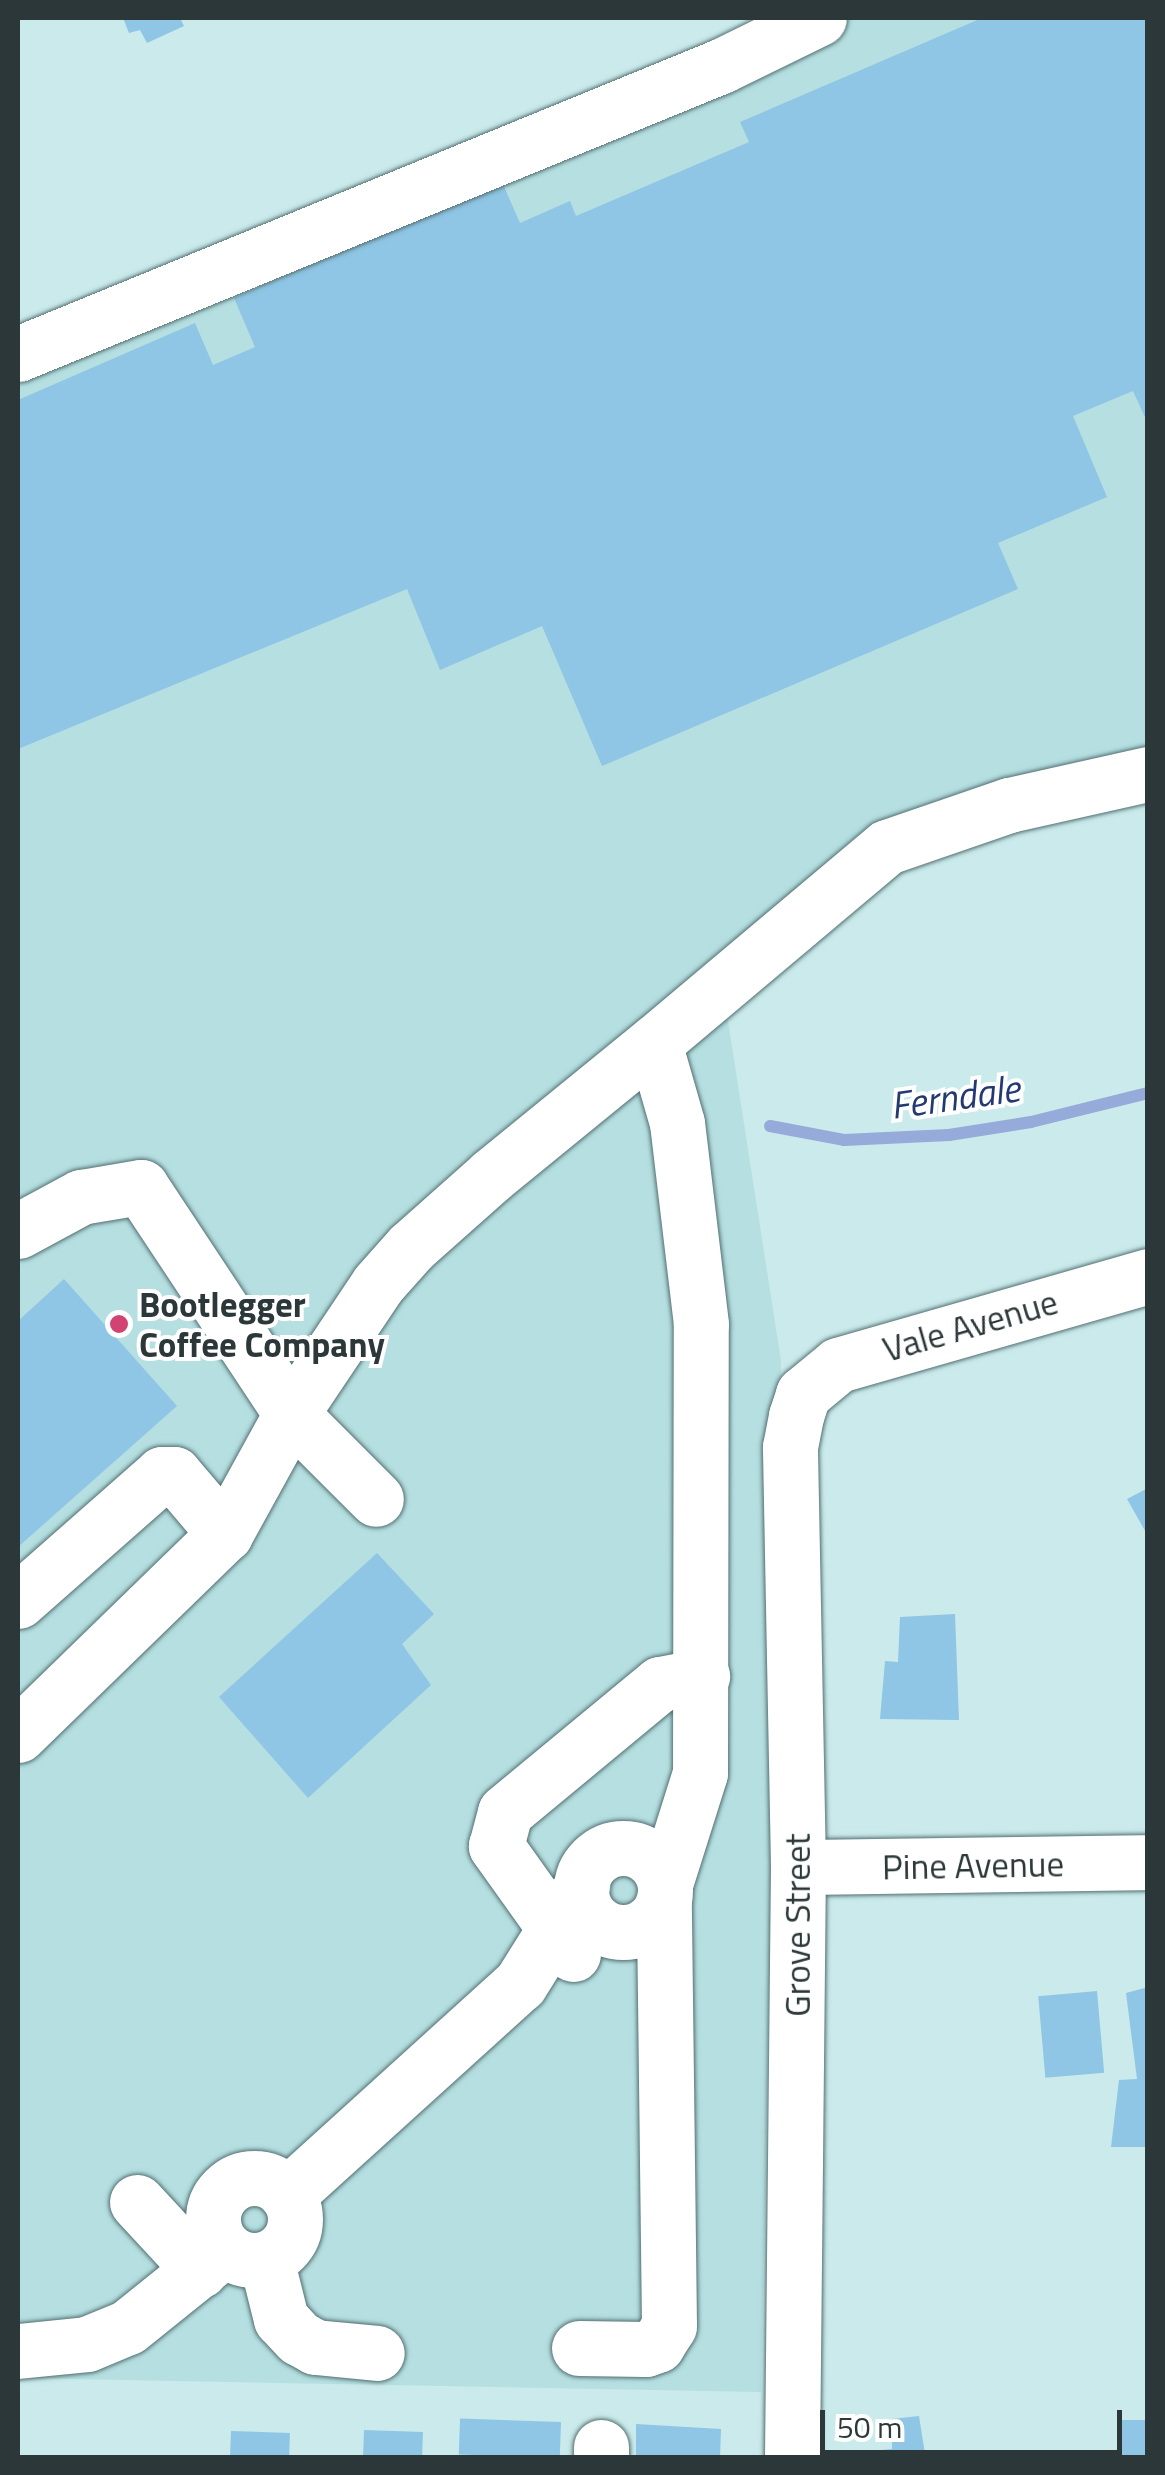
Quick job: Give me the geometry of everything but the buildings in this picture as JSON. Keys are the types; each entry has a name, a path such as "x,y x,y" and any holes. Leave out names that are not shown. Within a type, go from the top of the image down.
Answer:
{"street":[{"path":"18,354 721,66 819,18"},
{"path":"18,1735 224,1534 292,1414 378,1284 411,1248 492,1175 887,847 1009,806 1148,774"},
{"path":"377,2353 316,2346 299,2338 230,2259 215,2233 213,2215 219,2198 232,2184 263,2178 287,2195 520,1984 571,1923 582,1899 597,1922 608,1929 655,1905 687,1822 700,1773 701,1324 677,1123 654,1043"},
{"path":"18,1231 82,1197 141,1188 292,1414 376,1499"},
{"name":"Vale Avenue","path":"803,1394 838,1365 874,1352 1148,1276"},
{"name":"Grove Street","path":"792,2458 798,1867 790,1447 803,1394"},
{"path":"18,1601 162,1474 174,1474 224,1534"},
{"path":"571,1923 496,1846 506,1812 660,1684 702,1676"},
{"path":"571,1923 595,1858 687,1822"},
{"path":"579,2348 646,2349 658,2346 669,2326 655,1905 650,1858 623,1847"},
{"name":"Pine Avenue","path":"798,1867 1148,1862"},
{"path":"136,2202 230,2259"},
{"path":"18,2351 87,2344 128,2326 230,2259"}],"shaded area":[{"path":"813,18 1147,18 1147,781 986,812 843,916 727,1015 781,1361 761,2392 18,2378 18,340"}],"waterway":[{"name":"Ferndale","path":"770,1126 844,1140 949,1135 1031,1122 1148,1093"}],"place":[{"name":"Bootlegger Coffee Company","path":"119,1324"}]}
